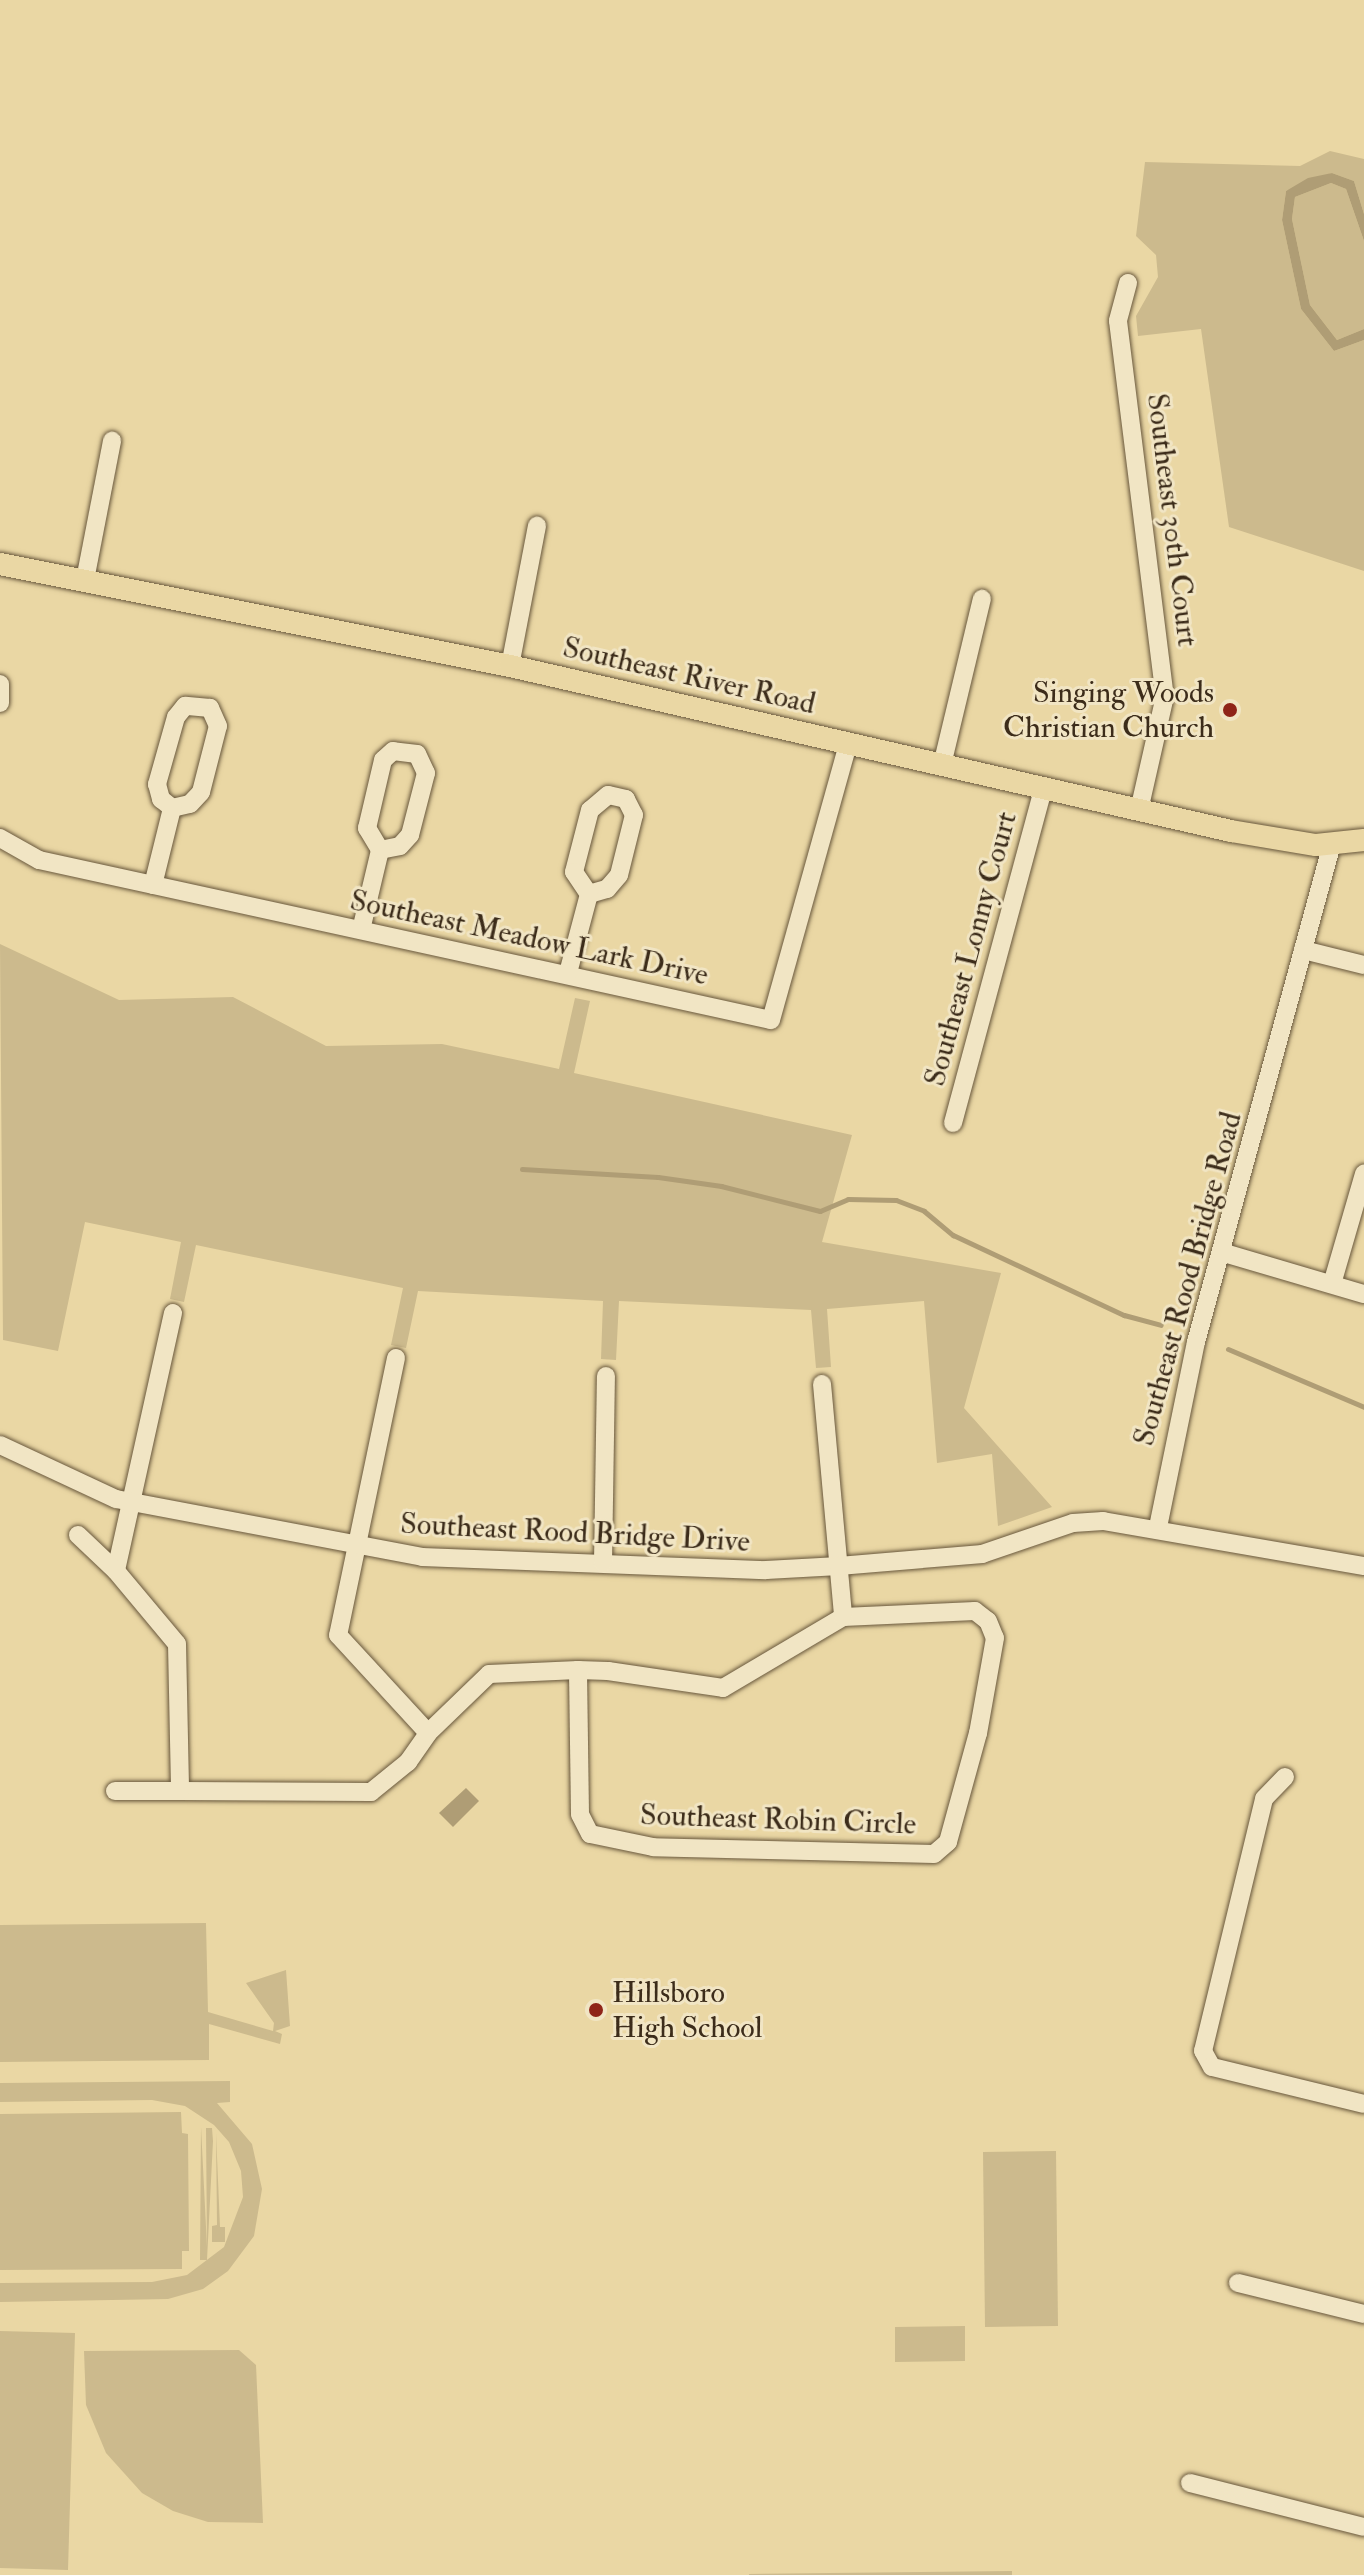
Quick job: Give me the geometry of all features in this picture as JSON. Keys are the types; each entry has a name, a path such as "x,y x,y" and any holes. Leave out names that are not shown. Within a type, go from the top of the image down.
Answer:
{"main road":[{"name":"Southeast River Road","path":"0,564 510,666 1243,833 1332,844 1364,840"}],"street":[{"name":"Southeast 30th Court","path":"1128,283 1118,321 1165,696 1139,810"},
{"path":"85,580 112,441"},
{"path":"510,666 537,526"},
{"path":"942,765 982,599"},
{"path":"0,684 0,703"},
{"path":"192,704 210,708 218,726 201,792 190,804 172,808 161,799 157,784 176,717 192,704"},
{"name":"Southeast Meadow Lark Drive","path":"0,838 39,860 568,973 771,1020 848,744"},
{"path":"361,930 380,850 367,828 383,760 393,751 417,754 426,773 410,835 400,846 380,850"},
{"name":"Southeast Lonny Court","path":"953,1123 1043,789"},
{"path":"608,795 626,799 634,815 619,875 607,889 589,894 579,887 574,872 590,810 608,795"},
{"path":"153,885 172,808"},
{"name":"Southeast Rood Bridge Road","path":"1158,1527 1171,1449 1221,1252 1332,844"},
{"path":"568,973 589,894"},
{"path":"1303,950 1364,965"},
{"path":"1332,1284 1364,1174"},
{"path":"1221,1252 1364,1294"},
{"path":"116,1571 173,1313"},
{"path":"396,1358 359,1547 338,1635 428,1733"},
{"path":"603,1563 606,1376"},
{"path":"115,1791 371,1792 408,1762 428,1733 489,1674 578,1670 723,1688 843,1617 822,1384"},
{"name":"Southeast Rood Bridge Drive","path":"0,1445 90,1488 133,1502 422,1557 766,1570 982,1554 1086,1522 1158,1527"},
{"path":"1158,1527 1364,1566"},
{"path":"78,1535 116,1571 177,1644 180,1791"},
{"name":"Southeast Robin Circle","path":"578,1670 580,1814 590,1834 653,1847 934,1854 948,1842 978,1733 995,1638 988,1621 975,1611 843,1617"},
{"path":"1285,1777 1264,1799 1203,2051 1212,2067 1364,2104"},
{"path":"1238,2283 1364,2314"},
{"path":"1190,2483 1364,2527"}],"shaded area":[{"path":"1330,151 1364,159 1364,214 1354,181 1332,173 1286,191 1282,220 1301,309 1334,351 1364,340 1364,571 1229,527 1201,329 1138,336 1136,316 1158,277 1156,255 1136,236 1145,162 1300,166"},
{"path":"1332,173 1354,181 1364,214 1364,241 1346,189 1331,183 1295,197 1292,219 1310,305 1337,340 1364,329 1364,340 1334,351 1301,309 1282,220 1286,191 1308,178"},
{"path":"1331,183 1346,189 1364,241 1364,329 1337,340 1310,305 1292,219 1295,197"},
{"path":"0,944 119,1000 233,997 326,1046 442,1044 559,1069 575,998 590,1001 574,1073 852,1135 822,1242 1001,1273 964,1408 1052,1507 998,1526 992,1454 937,1463 924,1301 827,1309 831,1367 816,1368 811,1310 619,1301 616,1360 601,1359 603,1301 418,1291 406,1348 391,1345 403,1288 196,1245 184,1302 170,1299 181,1242 85,1222 58,1351 3,1340"},
{"path":"466,1788 479,1801 453,1827 439,1813"},
{"path":"206,1923 208,2012 273,2031 274,2023 246,1983 286,1970 290,2026 275,2031 282,2034 280,2044 209,2024 209,2060 0,2062 0,1925"},
{"path":"230,2081 230,2102 217,2103 252,2144 262,2189 254,2236 228,2271 203,2289 168,2299 0,2302 0,2283 152,2282 187,2275 224,2247 243,2197 241,2171 229,2142 214,2125 185,2106 152,2100 0,2102 0,2083"},
{"path":"181,2112 182,2133 188,2134 189,2251 182,2251 182,2269 0,2270 0,2114"},
{"path":"201,2127 207,2247 206,2128 212,2128 213,2141 207,2260 200,2260"},
{"path":"216,2133 220,2227 225,2227 225,2242 212,2242 212,2226 217,2225"},
{"path":"1056,2151 1058,2326 985,2327 983,2152"},
{"path":"965,2326 965,2361 895,2362 895,2327"},
{"path":"0,2331 75,2333 68,2570 0,2568"},
{"path":"239,2350 256,2365 263,2523 208,2522 173,2511 142,2493 106,2453 86,2405 84,2351"},
{"path":"1012,2571 1012,2575 749,2575 749,2574"}],"waterway":[{"path":"522,1169 658,1177 721,1186 820,1211 848,1199 896,1200 924,1211 953,1235 1124,1315 1161,1325"},
{"path":"1228,1349 1364,1407"}],"place":[{"name":"Singing Woods Christian Church","path":"1230,710"},
{"name":"Hillsboro High School","path":"596,2010"}]}
